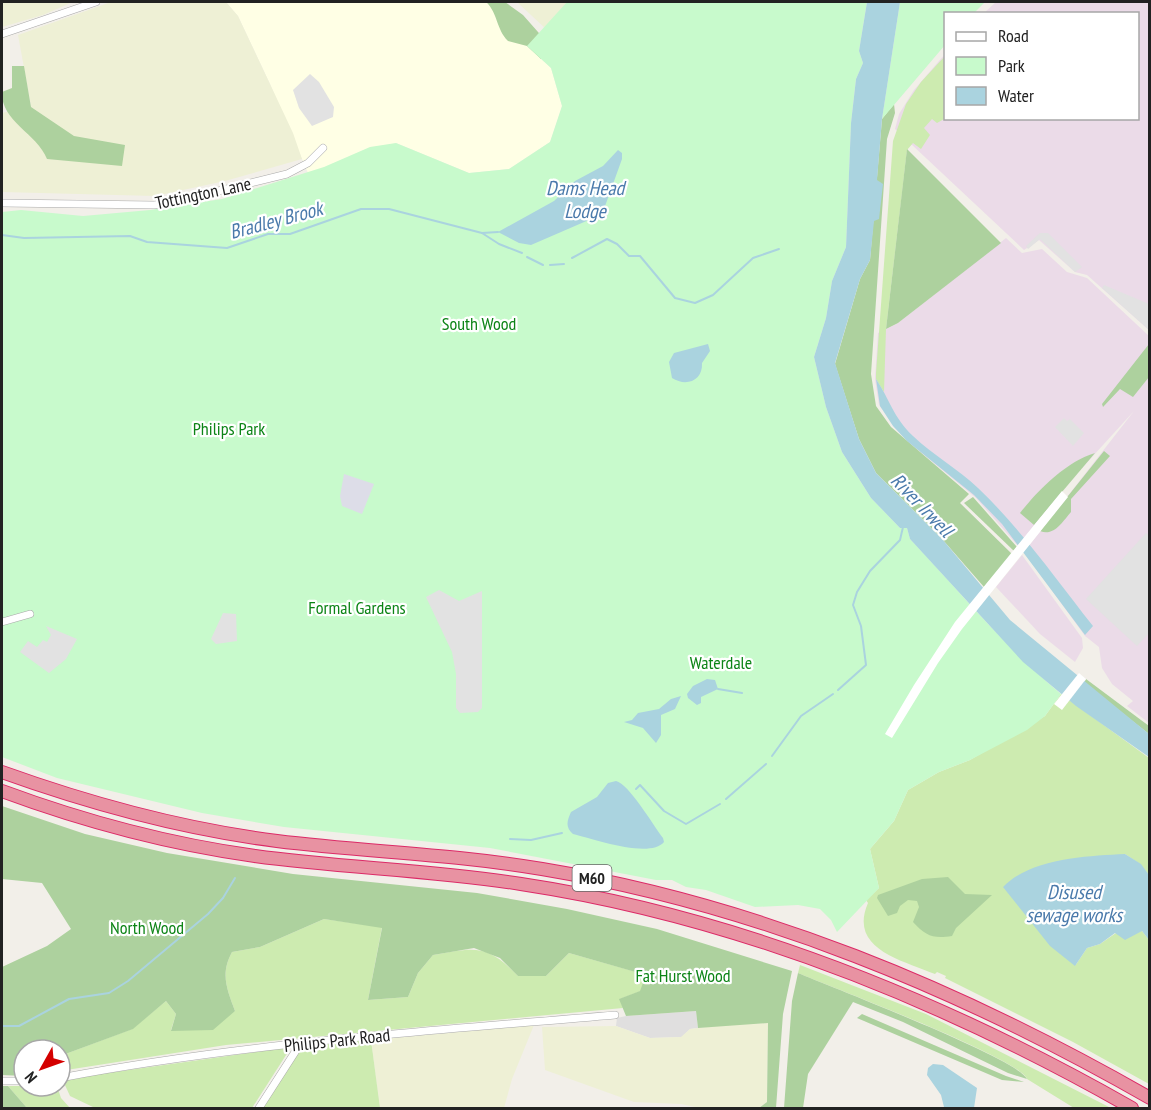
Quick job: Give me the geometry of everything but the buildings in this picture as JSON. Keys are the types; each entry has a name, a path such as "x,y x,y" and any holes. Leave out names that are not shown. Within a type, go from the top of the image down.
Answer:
{"highway":[{"name":"M60","path":"2,772 82,800 212,831 340,848 462,858 539,868 719,908 852,953 927,984 1149,1098"},
{"name":"M60","path":"2,791 117,827 242,854 521,884 696,920 823,961 896,990 1048,1063 1132,1108"}],"street":[{"path":"2,34 96,2"},
{"name":"Tottington Lane","path":"2,203 154,205 170,203 287,174 308,164 323,148"},
{"path":"2,622 30,614"},
{"name":"Philips Park Road","path":"72,1076 114,1068 296,1044 615,1015"},
{"path":"259,1108 297,1049 296,1044"}],"shaded area":[{"path":"2,2 73,2 43,15 2,27"},
{"path":"111,2 226,2 238,16 293,133 302,159 225,181 155,196 2,192 2,113 31,106 18,35"},
{"path":"226,2 495,2 527,46 551,68 562,106 550,142 509,169 469,173 396,143 308,173 238,16"},
{"path":"517,2 567,2 545,28"},
{"path":"996,2 1149,2 1149,330 1087,275 1075,272 1039,240 1024,250 895,129 899,114 914,90 944,55 944,120 1139,120 1139,12 985,12"},
{"path":"310,74 319,82 334,107 333,117 312,126 299,108 293,90"},
{"path":"1040,233 1048,233 1082,267 1075,272 1040,239 1028,249 1026,246"},
{"path":"1006,238 1022,253 1042,249 1067,272 1087,278 1149,336 1149,723 1127,706 1133,701 1112,684 1102,668 1099,647 1085,636 1024,552 1134,411 1062,490 1018,546 976,498 907,441 879,405 875,379 878,333 898,323"},
{"path":"1104,285 1149,304 1149,330 1102,288"},
{"path":"1064,418 1067,421 1070,419 1084,433 1073,446 1055,427"},
{"path":"344,474 374,484 362,514 342,506 340,496"},
{"path":"1146,533 1150,536 1149,633 1137,646 1086,599"},
{"path":"1022,555 1082,638 1083,648 1075,662 1040,634 996,587"},
{"path":"439,590 459,601 482,591 482,708 478,712 460,713 456,708 456,674 452,652 426,597"},
{"path":"223,613 236,614 237,641 216,644 211,639"},
{"path":"46,626 77,639 66,659 49,673 20,652 28,641 37,647 43,640 47,642 51,635"},
{"path":"696,1011 698,1028 690,1029 682,1037 650,1038 616,1026 617,1018 626,1016"},
{"path":"768,1023 767,1102 759,1108 700,1108 681,1104 634,1102 545,1070 542,1027 616,1026 650,1038 681,1037 690,1029 731,1024"},
{"path":"534,1025 512,1079 504,1108 380,1108 371,1040"}],"green space":[{"path":"486,2 505,2 523,15 553,49 541,59 527,46 508,41"},
{"path":"567,2 867,2 859,51 863,63 856,79 851,123 846,247 832,281 826,318 814,357 826,407 842,452 871,498 900,528 907,528 910,539 983,619 1061,694 1045,716 1027,730 970,760 939,772 908,790 894,821 870,849 879,888 837,932 831,920 820,909 798,905 755,907 706,890 686,887 672,880 656,880 490,848 284,827 202,813 57,778 2,757 2,212 21,210 83,216 150,210 222,199 324,167 370,147 396,143 469,173 509,169 550,142 562,106 551,68 527,46"},
{"path":"900,2 985,2 975,12 944,12 944,46 882,119"},
{"path":"944,57 944,119 937,123 932,119 924,128 930,135 921,149 913,143 907,150 886,329 884,392 876,379 876,373 893,141 906,104 921,82"},
{"path":"12,66 24,66 31,107 74,136 125,145 122,166 47,159 36,142 13,120 3,102 2,92 12,88"},
{"path":"894,104 895,113 887,139 871,374 876,406 891,427 969,494 960,503 1012,554 984,587 943,540 876,473 859,439 835,364 860,279 870,260 882,119"},
{"path":"907,149 1001,243 898,323 886,329"},
{"path":"1149,344 1149,377 1133,397 1120,389 1103,407 1102,404"},
{"path":"1104,451 1110,456 1071,499 1071,512 1054,530 1040,531"},
{"path":"1095,453 1034,525 1020,513 1035,495 1063,470"},
{"path":"973,497 1017,547 1014,551 964,503"},
{"path":"1086,679 1149,726 1149,734 1084,683"},
{"path":"1061,694 1149,758 1149,875 1140,864 1125,854 1075,966 1087,948 1100,944 1116,933 1142,931 1149,940 1149,1084 1073,1042 945,978 946,976 894,958 882,951 865,932 864,919 868,903 866,900 879,888 870,849 894,821 908,790 939,772 970,760 1045,716"},
{"name":"North Wood","path":"2,806 85,834 167,853 293,874 477,893 567,909 657,929 792,971 783,1014 776,1108 759,1108 767,1102 768,1023 698,1028 696,1011 626,1016 619,999 640,991 646,975 569,953 546,976 518,976 500,958 474,948 433,955 418,973 408,997 368,1000 382,928 324,919 260,947 232,952 226,967 226,981 235,1011 213,1030 171,1031 176,1014 166,1001 133,1029 72,1052 72,1038 12,1038 12,1075 2,1075 2,967 47,946 71,929 42,883 2,879"},
{"path":"948,877 965,894 992,895 956,928 952,936 930,935 913,922 919,907 917,901 908,900 900,906 897,913 888,916 877,898 878,895 922,879"},
{"path":"324,919 382,927 368,1000 408,997 418,973 433,955 470,950 488,953 507,965 518,976 546,976 569,953 647,975 641,991 620,999 623,1008 226,1045 72,1069 72,1052 132,1029 166,1001 176,1014 171,1030 235,1011 226,982 228,960 232,952 260,947"},
{"path":"800,965 926,1014 1111,1108 1074,1108 1027,1079 1016,1069 992,1056 922,1023 798,973"},
{"path":"798,973 960,1040 1016,1069 1027,1079 1008,1073 903,1022 853,1002 808,1074 803,1108 784,1108 792,1001"},
{"path":"862,1014 1024,1082 1002,1080 857,1018"},
{"path":"371,1040 380,1108 262,1108 302,1045"},
{"path":"284,1048 288,1052 252,1108 95,1108 72,1097 72,1078"},
{"path":"2,1086 8,1086 12,1091 12,1098 18,1098 27,1108 2,1108"},
{"path":"18,1098 61,1098 70,1108 27,1108"}],"water":[{"path":"867,2 900,2 882,119 877,180 883,184 879,219 874,221 870,260 860,279 835,363 859,439 876,473 943,540 1010,620 1149,734 1149,757 1076,706 1023,662 910,539 907,528 900,528 871,498 842,452 826,407 814,357 826,318 832,281 846,247 851,123 856,79 863,63 859,51"},
{"name":"Dams Head Lodge","path":"618,150 622,153 622,159 604,209 598,216 531,245 519,243 498,232 554,201 575,181 603,166"},
{"path":"708,344 710,351 702,363 702,369 697,378 683,382 672,378 669,362 674,353"},
{"path":"876,379 906,429 978,488 1024,537 1093,626 1085,635 1002,524 974,495 907,441 893,426 880,406"},
{"path":"707,679 715,680 718,689 701,697 701,703 697,705 688,698 687,694 693,686"},
{"path":"681,696 675,709 661,715 661,735 656,743 643,728 624,722 632,720 638,713 659,709 671,699"},
{"path":"616,781 634,797 663,838 664,842 657,847 647,849 621,846 573,834 570,831 568,818 571,812 597,797 608,783"},
{"name":"Disused sewage works","path":"1125,854 1141,864 1149,875 1149,940 1142,931 1125,940 1115,933 1100,944 1087,948 1075,966 1050,946 1003,887 1015,877 1044,864 1060,860"},
{"path":"933,1064 943,1065 977,1088 974,1108 944,1107 941,1095 927,1075 928,1068"}],"pier":[{"path":"1062,491 1068,497 962,629 938,663 892,738 885,734 955,622"},
{"path":"1079,673 1086,679 1062,710 1054,704"}],"waterway":[{"name":"Bradley Brook","path":"2,235 24,238 130,236 147,242 227,248 268,234 290,234 361,209 389,209 482,233 499,244 522,253"},
{"name":"Bradley Brook","path":"482,233 498,232"},
{"name":"Bradley Brook","path":"572,258 607,239 617,244 629,256 640,256 675,298 695,303 713,295 753,258 779,249"},
{"name":"Bradley Brook","path":"527,257 543,265"},
{"name":"Bradley Brook","path":"550,265 564,264"},
{"path":"838,690 866,665 861,626 853,605 857,592 870,571 900,540 903,527"},
{"path":"718,689 742,693"},
{"path":"772,756 801,716 833,694"},
{"path":"726,799 766,764"},
{"path":"636,789 640,785 664,811 686,824 720,804"},
{"path":"510,839 531,840 562,833"},
{"path":"2,1026 19,1026 69,999 109,993 128,981 208,914 223,898 235,878"}],"park label":[{"name":"South Wood","path":"479,323"},
{"name":"Philips Park","path":"229,428"},
{"name":"Formal Gardens","path":"357,607"},
{"name":"Waterdale","path":"721,662"},
{"name":"Fat Hurst Wood","path":"683,975"}],"water label":[{"name":"River Irwell","path":"922,505"}]}
